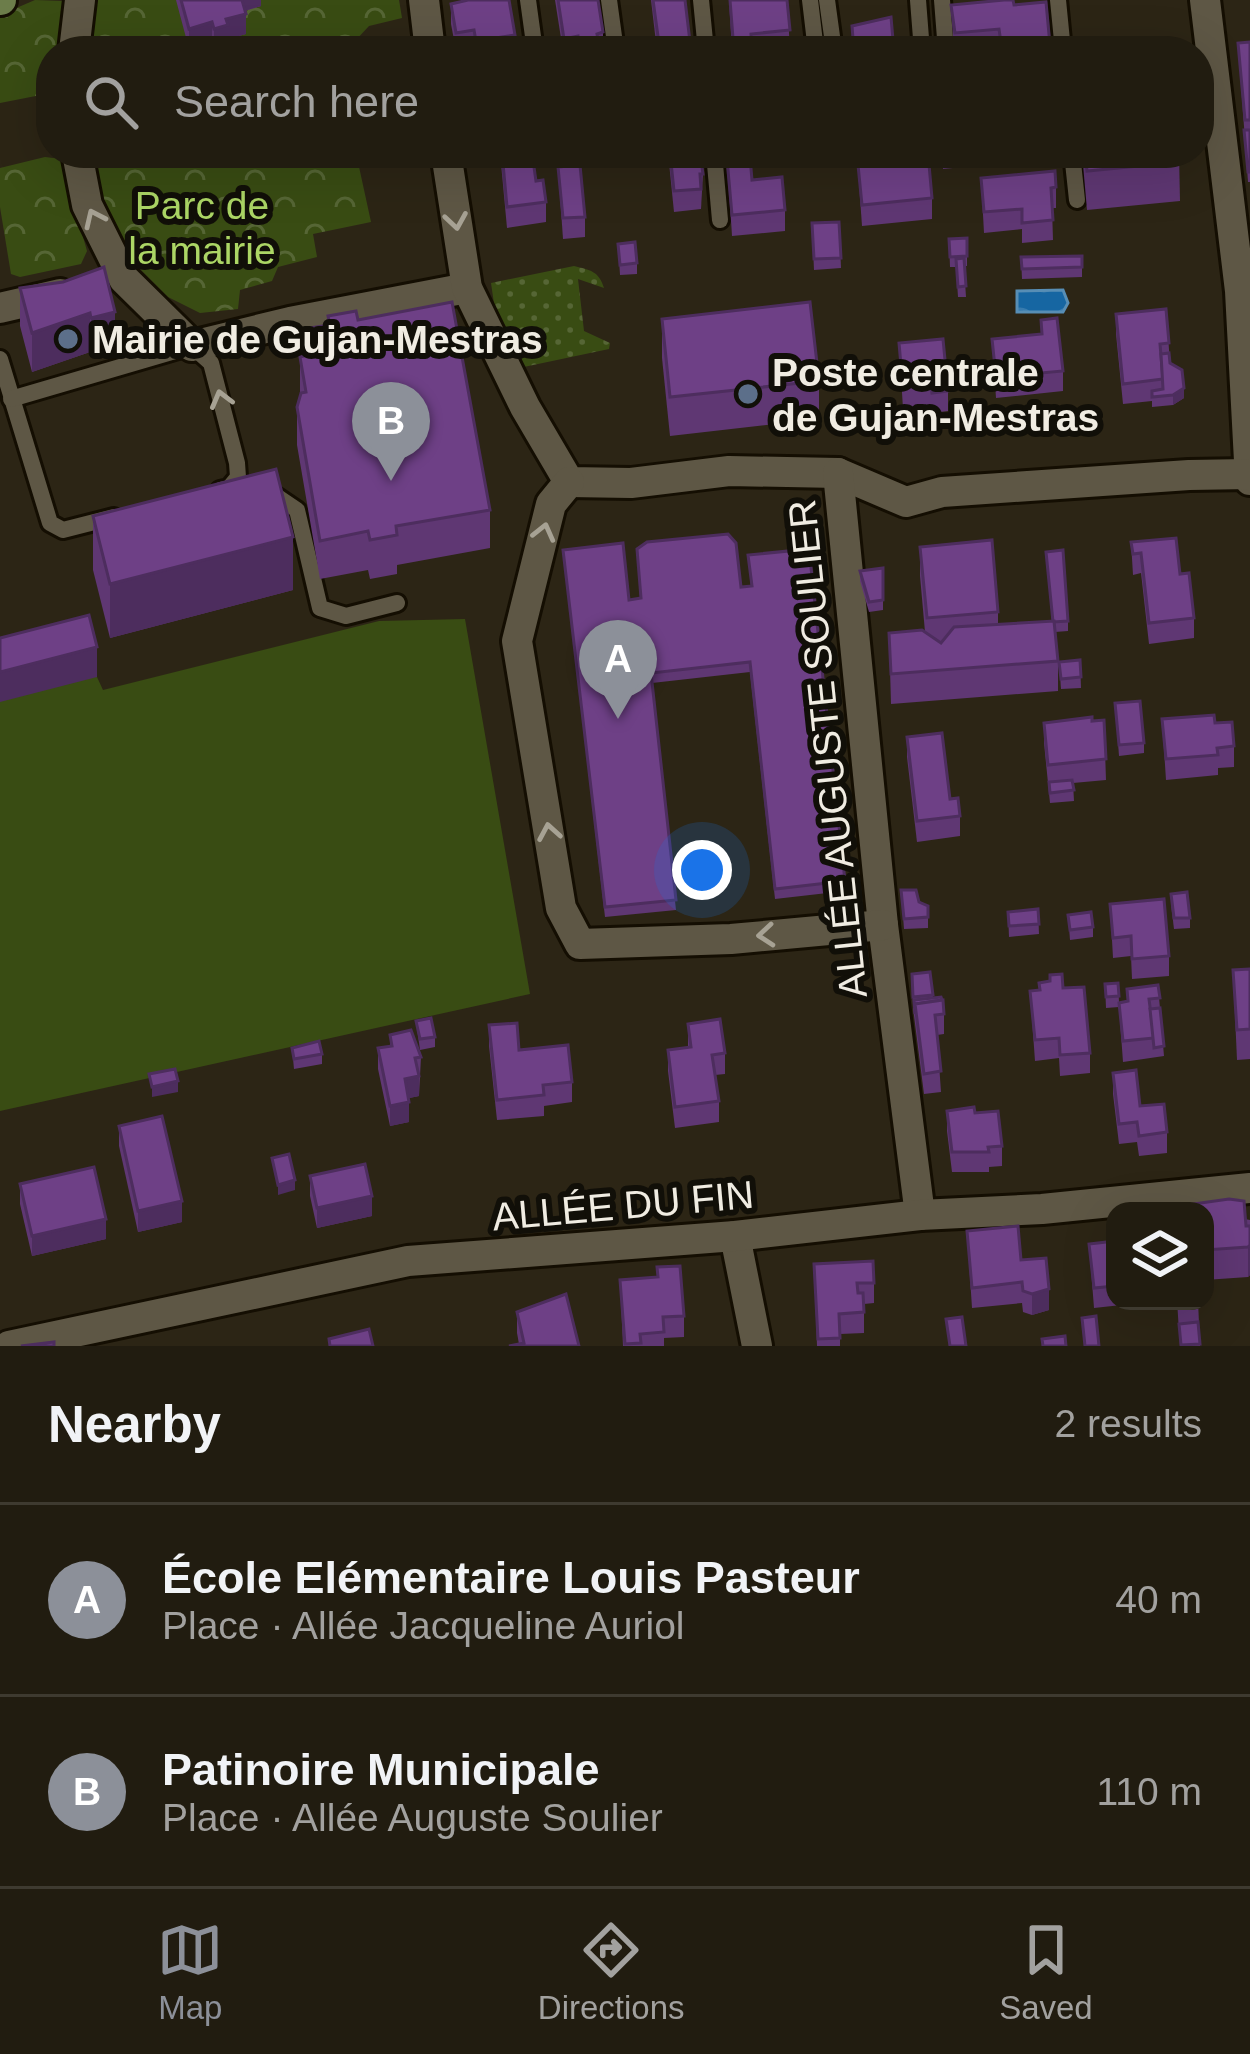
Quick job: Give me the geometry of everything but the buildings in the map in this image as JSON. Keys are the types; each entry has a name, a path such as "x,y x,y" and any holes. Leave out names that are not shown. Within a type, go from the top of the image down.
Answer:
{"street":[{"path":"76,36 80,0"},
{"path":"424,0 428,36"},
{"path":"1205,0 1210,36"},
{"path":"838,473 906,502 964,490 1250,477 1245,290 1214,65"},
{"path":"79,168 104,284 192,346 467,288"},
{"path":"448,168 467,288 524,406 569,482 551,504 517,641 561,908 580,944 883,925"},
{"path":"0,308 104,284"},
{"name":"ALLÉE AUGUSTE SOULIER","path":"569,482 631,483 729,471 838,473 883,925 920,1215"},
{"name":"ALLÉE DU FIN","path":"9,1346 408,1261 1250,1188"},
{"path":"735,1236 757,1346"}],"lane":[{"path":"528,0 533,36"},
{"path":"609,0 614,36"},
{"path":"701,0 705,36"},
{"path":"810,0 814,36"},
{"path":"827,0 832,36"},
{"path":"918,0 921,36"},
{"path":"941,0 945,36"},
{"path":"1058,0 1062,36"},
{"path":"715,168 720,220"},
{"path":"1074,168 1077,200"},
{"path":"11,399 192,346 212,363 238,477"},
{"path":"0,359 50,523 63,530 128,514"},
{"path":"193,497 229,488 238,477"},
{"path":"238,477 269,490 297,510 320,608 346,616 397,603"}],"green space":[{"path":"35,0 63,1 60,36 36,36 36,96 0,103 0,15"},
{"path":"97,0 399,0 402,18 369,26 360,36 93,36"},
{"name":"Parc de la mairie","path":"36,159 36,168 64,168 87,251 81,264 20,277 11,274 0,207 0,168"},
{"name":"Parc de la mairie","path":"96,168 359,168 371,222 313,234 317,257 278,267 272,281 240,290 238,309 200,313 168,297 124,253"},
{"path":"574,266 593,272 602,282 604,288 578,279 584,331 610,343 609,349 519,368 497,324 491,283"},
{"path":"465,619 530,994 0,1111 0,640 97,677 103,690 379,621"}],"water":[{"path":"1063,290 1068,303 1063,312 1017,312 1017,291"}],"place":[{"name":"Mairie de Gujan-Mestras","path":"68,339"},
{"name":"Poste centrale de Gujan-Mestras","path":"748,394"},
{"name":"Patinoire Municipale","path":"391,481"},
{"name":"École Elémentaire Louis Pasteur","path":"618,719"}]}
